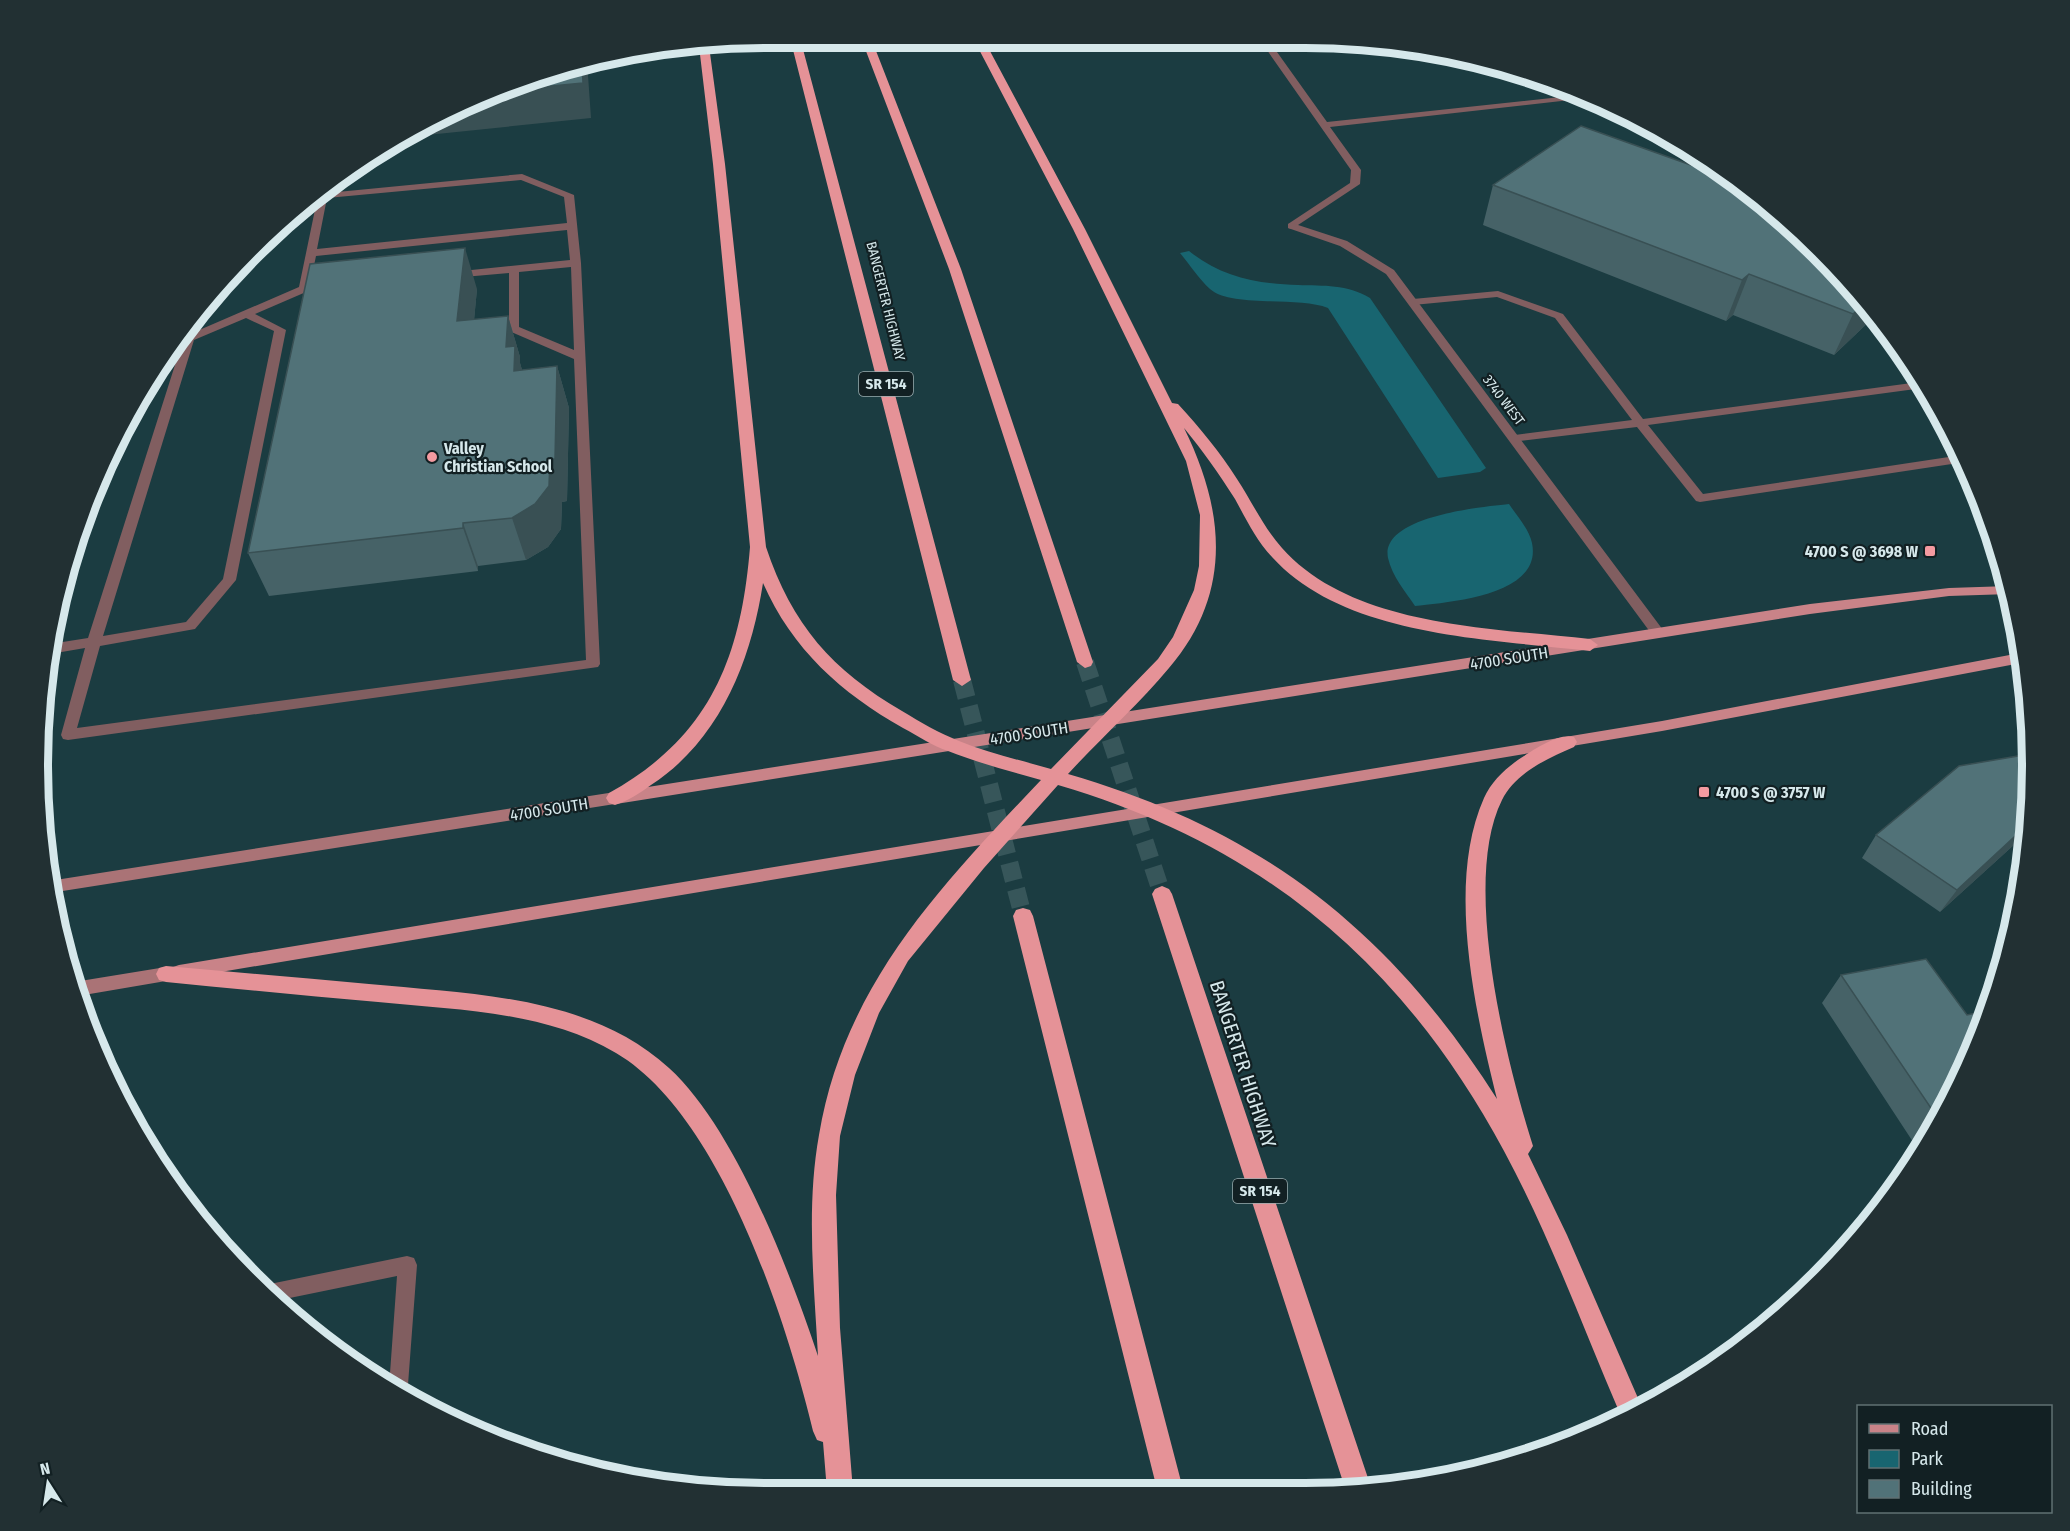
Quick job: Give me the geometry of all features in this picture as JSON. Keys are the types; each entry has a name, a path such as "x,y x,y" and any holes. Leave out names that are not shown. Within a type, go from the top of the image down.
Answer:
{"highway":[{"name":"BANGERTER HIGHWAY","path":"798,48 962,680"},
{"path":"870,48 895,105 964,294 1085,662"},
{"path":"839,1483 829,1362 825,1243 826,1179 833,1119 848,1062 872,1006 900,956 1054,776 1164,663 1180,642 1196,610 1206,579 1210,547 1209,517 1204,488 1031,133 984,48"},
{"path":"705,51 719,164 758,547 768,582 789,621 808,646 835,673 866,698 952,746 1054,776 1155,810 1261,866 1300,891 1325,911 1395,980 1440,1032 1477,1086 1512,1144 1629,1405"},
{"path":"1158,391 1218,462 1266,539 1283,560 1330,593 1356,605 1415,622 1590,645"},
{"path":"615,798 646,780 673,759 707,720 744,637 752,606 758,547"},
{"path":"1542,1208 1514,1124 1490,1016 1478,914 1479,836 1495,796 1514,773 1538,755 1568,742"},
{"name":"BANGERTER HIGHWAY","path":"1162,894 1356,1481"},
{"path":"1023,916 1168,1483"},
{"path":"166,974 489,1004 539,1012 586,1026 628,1050 662,1075 696,1116 752,1216 787,1299 816,1392 838,1483"}],"main road":[{"name":"4700 SOUTH","path":"59,885 1810,609 1949,592 2000,590"},
{"path":"83,988 1568,742 1839,694 2014,659"}],"street":[{"path":"1269,48 1324,124 1568,99"},
{"name":"3740 WEST","path":"1324,124 1356,170 1355,184 1292,226 1336,239 1374,259 1390,272 1658,633"},
{"path":"179,353 68,735 593,664 576,263 568,195 522,177 330,195"},
{"path":"304,289 322,202"},
{"path":"311,253 572,226"},
{"path":"444,276 576,263"},
{"path":"514,269 513,329 580,357"},
{"path":"191,336 304,289 339,286"},
{"path":"1413,302 1498,294 1559,316 1700,498 1953,460"},
{"path":"58,648 190,626 229,580 280,330 247,314"},
{"path":"1515,439 1913,386"},
{"path":"277,1291 407,1265 400,1382"}],"green space":[{"path":"1189,251 1227,273 1254,281 1344,288 1370,298 1486,468 1480,472 1438,478 1328,308 1220,295 1206,285 1180,253"},
{"path":"1509,504 1526,528 1532,543 1531,561 1523,575 1509,585 1490,593 1449,602 1415,606 1396,577 1388,558 1390,544 1400,532 1435,516"}],"building":[{"path":"582,71 583,83 529,88"},
{"path":"1581,126 1704,170 1778,226 1812,258 1858,309 1853,314 1749,274 1742,280 1493,185"},
{"name":"Valley Christian School","path":"465,248 457,321 508,316 506,347 515,346 514,371 557,366 555,459 550,459 549,486 535,504 512,518 463,523 463,528 248,553 310,264"},
{"path":"2022,755 2018,833 1957,890 1876,835 1959,766"},
{"path":"1926,959 1967,1015 1977,1014 1948,1083 1933,1111 1841,975"}],"tunnel":[{"path":"1085,662 1162,894"},
{"path":"962,680 1023,916"}],"place":[{"name":"Valley Christian School","path":"432,457"},
{"name":"4700 S @ 3698 W","path":"1930,551"},
{"name":"4700 S @ 3757 W","path":"1704,792"}]}
